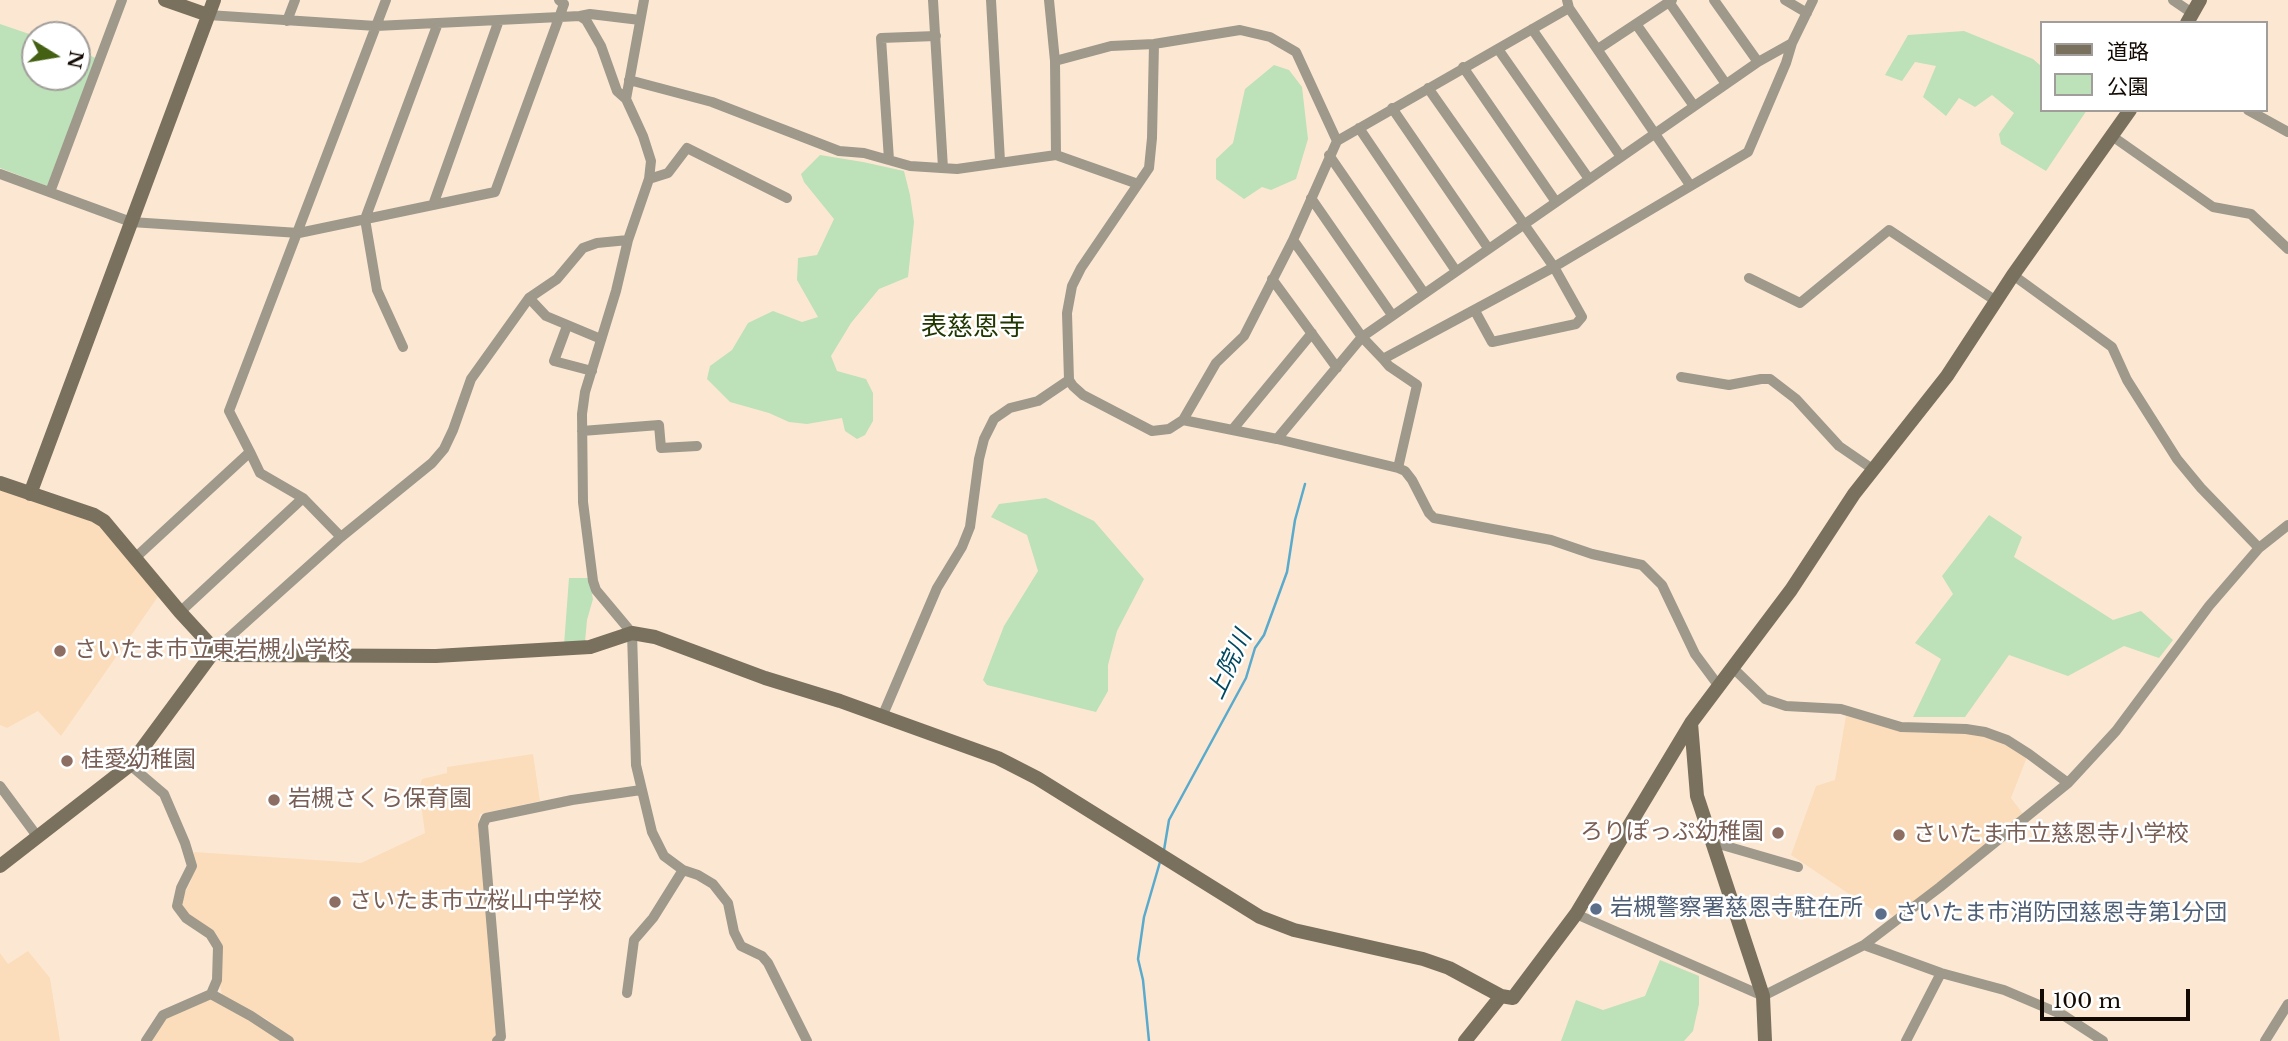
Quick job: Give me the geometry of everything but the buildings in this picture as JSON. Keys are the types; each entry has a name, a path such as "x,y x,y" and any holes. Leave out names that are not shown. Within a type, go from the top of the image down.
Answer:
{"street":[{"path":"50,192 122,0"},
{"path":"166,0 208,15 376,26 590,14 640,20"},
{"path":"30,494 214,0"},
{"path":"288,21 295,0"},
{"path":"341,537 303,498 260,473 229,411 386,0"},
{"path":"0,174 131,222 299,233 495,192 560,16 564,4 559,0"},
{"path":"626,99 644,0"},
{"path":"933,0 943,168"},
{"path":"991,0 1000,162"},
{"path":"1048,0 1055,61 1056,155"},
{"path":"1714,0 1758,62"},
{"path":"1785,0 1807,13"},
{"path":"1384,359 1554,267 1748,152 1813,0"},
{"path":"2173,0 2190,18 2200,0"},
{"path":"1598,49 1670,1 1726,84"},
{"path":"1154,44 1149,168 1094,246 1072,286 1068,313 1069,380 1083,394 1152,431 1169,429 1183,420 1216,363 1244,336 1293,240 1337,141 1532,29 1568,4 1690,185"},
{"path":"580,16 586,20 601,46 617,91 626,99 651,161 649,179 628,240 585,392 582,431 583,502 593,581 596,590 632,633 636,765 652,832 664,856 683,870 698,874 713,884 728,903 734,932 741,946 762,956 768,963 807,1041"},
{"path":"433,205 499,20"},
{"path":"403,347 377,290 365,219 438,23"},
{"path":"1636,24 1694,106"},
{"path":"1532,29 1621,157"},
{"path":"1055,61 1111,46 1154,44 1240,30 1270,37 1296,52 1337,141"},
{"path":"889,160 881,38 936,36"},
{"path":"1277,439 1362,337 1758,62 1792,44"},
{"path":"1497,49 1589,178"},
{"path":"1463,67 1556,202"},
{"path":"629,80 712,103 839,151 864,153 910,166 957,169 1056,155 1138,184"},
{"path":"1428,88 1554,267 1581,313 1581,321 1492,342 1475,311"},
{"path":"1392,108 1488,248"},
{"path":"0,483 94,515 104,521 180,612 215,650 224,655 436,656 590,646 632,633 666,641 998,758 1037,778 1260,916 1294,930 1423,959 1449,968 1501,996 1513,998 1576,914 1691,723 1791,590 1854,494 1947,376 2013,275 2129,112"},
{"path":"2252,112 2288,132"},
{"path":"1359,128 1456,271"},
{"path":"2112,136 2213,207 2251,214 2288,249"},
{"path":"649,179 668,173 687,148 787,198"},
{"path":"1329,155 1424,293"},
{"path":"1311,198 1392,315"},
{"path":"1749,278 1800,303 1889,230 1996,301"},
{"path":"0,866 130,765 215,650 341,537 432,463 444,449 453,430 471,379 529,298 557,279 583,248 597,243 628,240"},
{"path":"1293,240 1362,337 1389,366 1418,385 1398,468"},
{"path":"2013,275 2112,347 2127,380 2177,459 2259,548"},
{"path":"1272,279 1337,368"},
{"path":"529,298 546,316 601,339"},
{"path":"567,326 554,361 592,371"},
{"path":"1233,429 1312,333"},
{"path":"1681,376 1729,385 1770,379 1796,399 1839,446 1874,470"},
{"path":"882,717 937,588 962,547 970,527 984,439 994,419 1010,408 1038,401 1069,380"},
{"path":"1183,420 1233,429 1398,468 1405,471 1412,480 1434,518 1551,540 1592,554 1642,565 1662,585 1695,654 1718,685"},
{"path":"582,431 659,425 661,448 697,446"},
{"path":"135,558 250,452"},
{"path":"180,612 303,498"},
{"path":"1763,996 1864,945 1951,879 2068,783 2116,731 2209,606 2259,548 2286,530"},
{"path":"1732,667 1765,699 1786,706 1842,709 1901,727 1985,732 2007,740 2068,783"},
{"path":"1691,723 1698,796 1763,996 1765,1041"},
{"path":"130,765 164,794 185,843 192,866 181,888 177,906 186,918 210,934 218,947 217,980 211,994 163,1015 146,1041"},
{"path":"0,786 37,836"},
{"path":"497,1041 502,1037 483,825 486,818 572,800 641,790"},
{"path":"1712,842 1797,867"},
{"path":"627,993 634,940 653,918 683,870"},
{"path":"1576,914 1763,996"},
{"path":"1864,945 1941,973 2004,990 2063,1015 2103,1041"},
{"path":"1906,1041 1941,973"},
{"path":"211,994 289,1041"},
{"path":"1465,1041 1501,996"},
{"path":"2264,1041 2288,1004"}],"shaded area":[{"name":"さいたま市立東岩槻小学校","path":"0,483 94,515 162,591 61,736 38,711 7,728 0,725"},
{"name":"さいたま市立慈恩寺小学校","path":"1846,716 1900,731 1966,731 2006,743 2027,757 2011,798 2024,815 1894,917 1879,905 1873,910 1791,855 1816,786 1835,780"},
{"name":"さいたま市立桜山中学校","path":"533,754 540,801 480,814 478,826 500,1036 495,1041 295,1041 265,1018 223,999 219,981 219,941 182,910 184,894 191,881 194,852 361,863 425,833 419,789 422,779 447,773 447,767"},
{"path":"28,951 50,978 60,1041 0,1041 0,953 8,964"},
{"path":"211,994 289,1041 149,1041 163,1015"}],"green space":[{"path":"0,24 21,31 21,91 83,91 47,186 0,168"},
{"path":"1964,31 2033,59 2039,64 2039,112 2086,112 2046,171 2001,144 1999,134 2014,113 1992,95 1975,107 1959,98 1946,116 1923,97 1936,66 1915,62 1902,81 1885,75 1908,35"},
{"path":"91,56 96,58 91,71"},
{"path":"1274,65 1289,70 1302,87 1308,139 1296,179 1271,190 1262,187 1244,199 1216,179 1216,159 1233,143 1245,89"},
{"path":"820,155 904,171 914,222 908,277 879,289 851,323 831,356 837,371 866,379 873,393 873,421 865,435 857,439 845,431 842,418 807,424 789,422 769,413 730,402 707,379 710,366 732,350 748,323 773,311 802,322 818,317 797,280 798,258 817,255 834,219 804,182 801,174"},
{"path":"1046,498 1094,521 1144,579 1117,631 1108,665 1108,691 1096,712 987,685 983,680 1004,626 1038,571 1027,535 991,517 999,504"},
{"path":"1989,515 2022,537 2014,557 2113,620 2141,611 2173,640 2159,658 2124,646 2068,676 2009,655 1965,717 1913,717 1941,659 1915,643 1953,594 1942,576"},
{"path":"569,578 589,578 593,599 585,642 564,645"},
{"path":"1660,960 1699,976 1699,1004 1693,1031 1684,1041 1561,1041 1576,1000 1603,1010 1645,996"}],"waterway":[{"name":"上院川","path":"1164,850 1169,820 1246,678 1255,648 1264,635 1287,572 1295,520 1305,484"},
{"name":"上院川","path":"1149,1041 1143,980 1138,959 1144,917 1160,862"}],"place":[{"name":"さいたま市立東岩槻小学校","path":"60,651"},
{"name":"桂愛幼稚園","path":"67,761"},
{"name":"岩槻さくら保育園","path":"274,800"},
{"name":"ろりぽっぷ幼稚園","path":"1778,833"},
{"name":"さいたま市立慈恩寺小学校","path":"1899,835"},
{"name":"さいたま市立桜山中学校","path":"335,902"},
{"name":"岩槻警察署慈恩寺駐在所","path":"1596,909"},
{"name":"さいたま市消防団慈恩寺第1分団","path":"1881,914"}],"district":[{"name":"表慈恩寺","path":"973,328"}]}
